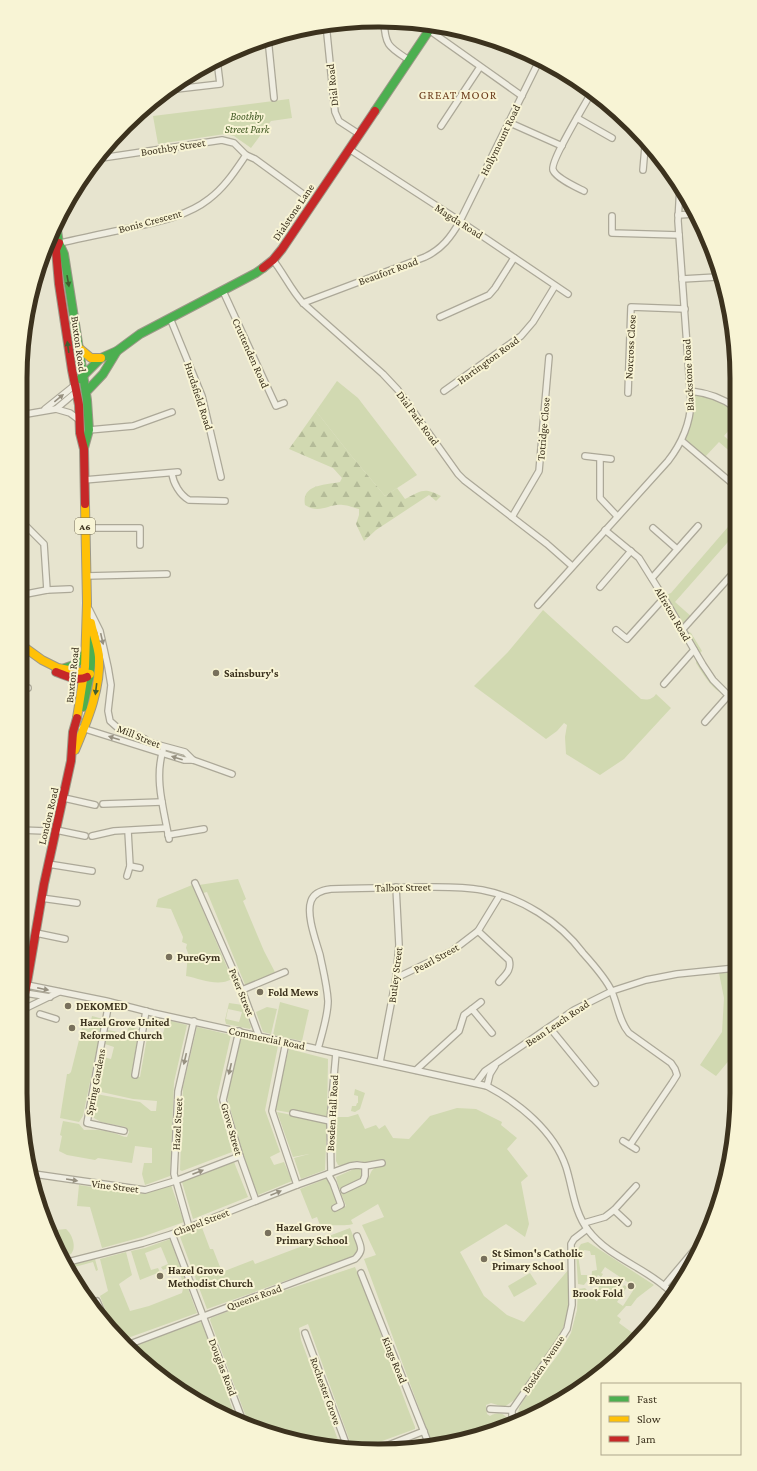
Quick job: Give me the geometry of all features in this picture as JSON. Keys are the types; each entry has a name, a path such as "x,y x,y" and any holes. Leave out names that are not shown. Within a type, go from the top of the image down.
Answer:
{"main road":[{"name":"Dialstone Lane","path":"85,384 101,358 117,351 140,334 256,273 273,260 428,31"},
{"name":"Buxton Road","path":"58,235 59,243 64,254 85,384 89,430 84,449"},
{"name":"Buxton Road","path":"59,243 56,250 59,284 79,405 78,420 84,449 87,603 86,652 89,675 96,696 79,725"},
{"path":"79,348 91,358 101,358"},
{"name":"Dialstone Lane","path":"85,384 99,370 108,365 117,351"},
{"path":"75,388 85,384"},
{"name":"Buxton Road","path":"79,725 89,675 99,656 87,603"},
{"path":"27,649 58,672 73,678 89,675"},
{"path":"58,668 74,666 81,660 86,652"},
{"path":"42,660 58,668 89,675"},
{"name":"London Road","path":"27,983 41,898 79,725"}],"street":[{"path":"384,27 386,41 394,50 409,60"},
{"name":"Dial Road","path":"327,31 335,112 340,121 359,134"},
{"path":"435,32 480,67 522,96"},
{"path":"269,45 274,98"},
{"name":"Hollymount Road","path":"460,221 537,65"},
{"path":"180,89 220,84 217,66"},
{"path":"441,126 480,67"},
{"path":"584,191 560,177 553,170 554,162 562,146 589,98"},
{"path":"577,118 612,138"},
{"path":"508,122 562,146"},
{"name":"Boothby Street","path":"106,157 222,140 229,140 234,143 246,155"},
{"name":"Magda Road","path":"349,149 460,221 568,294"},
{"path":"643,170 645,149"},
{"path":"246,155 255,159 303,194"},
{"name":"Bonis Crescent","path":"59,243 146,224 193,209 209,199 226,183 246,155"},
{"name":"Blackstone Road","path":"538,605 668,461 682,441 691,414 691,391 679,235 679,197"},
{"path":"678,215 689,214"},
{"path":"612,216 612,233 679,235"},
{"name":"Beaufort Road","path":"303,303 436,251 449,238 460,221"},
{"path":"440,317 489,295 514,258"},
{"name":"Dial Park Road","path":"273,260 295,294 303,303 383,374 398,390 458,474 547,544 572,566"},
{"path":"682,279 715,278"},
{"name":"Hartington Road","path":"444,391 521,336 533,322 555,286"},
{"name":"Cruttenden Road","path":"223,291 276,406 284,403"},
{"name":"Norcross Close","path":"628,392 631,307 684,309"},
{"name":"Hurdsfield Road","path":"170,318 202,396 222,477"},
{"name":"Totridge Close","path":"512,517 539,471 549,357"},
{"path":"56,408 75,388"},
{"path":"43,411 75,388"},
{"path":"691,391 706,392 730,405"},
{"path":"27,414 56,408 70,413 78,420"},
{"path":"89,430 133,426 172,412"},
{"path":"682,441 730,482"},
{"path":"584,456 611,459"},
{"path":"600,458 600,498 617,516"},
{"path":"84,480 178,472"},
{"path":"172,473 172,479 180,492 189,500 226,501"},
{"path":"652,578 698,526"},
{"path":"27,527 44,544 47,590"},
{"path":"85,528 140,528 140,544"},
{"path":"653,528 678,549"},
{"name":"Alfreton Road","path":"605,530 639,558 710,676 728,696"},
{"path":"600,587 631,551"},
{"path":"86,576 167,574"},
{"path":"683,629 730,577"},
{"path":"27,593 70,589"},
{"path":"616,630 627,639 664,598"},
{"name":"Mill Street","path":"87,603 100,631 108,667 111,686 108,711 109,718 112,723 119,729 148,742 185,752 193,760"},
{"path":"664,684 694,650"},
{"path":"89,675 104,677 111,686"},
{"path":"705,722 728,696"},
{"name":"Mill Street","path":"79,725 184,760 193,760 232,774"},
{"path":"164,746 160,766 160,777 162,802 169,837 204,829"},
{"path":"64,798 96,805"},
{"path":"103,804 162,802"},
{"path":"92,836 114,831 166,828"},
{"path":"27,830 45,831"},
{"path":"56,830 85,836"},
{"path":"127,876 130,866 128,830"},
{"path":"48,864 92,871"},
{"path":"130,866 140,868"},
{"name":"Peter Street","path":"195,883 242,990 260,1036"},
{"name":"Talbot Street","path":"318,1049 327,1013 328,1001 325,978 310,915 311,900 315,894 321,890 331,889 396,887 468,888 500,895 526,906 556,925 582,951 612,991 624,1027 629,1033 671,1063 675,1069 677,1075 630,1145"},
{"name":"Butley Street","path":"380,1062 396,978 399,944 396,887"},
{"name":"Pearl Street","path":"396,978 452,951 478,931 500,895"},
{"path":"41,898 76,903"},
{"path":"478,931 509,960 511,966 499,982"},
{"path":"36,933 65,939"},
{"name":"Bean Leach Road","path":"476,1083 485,1071 550,1028 574,1010 612,991 646,980 677,974 730,969"},
{"path":"242,990 285,972"},
{"path":"27,989 50,997"},
{"name":"Commercial Road","path":"27,989 59,992 109,1002 487,1086 499,1092 527,1114 540,1126 557,1148 566,1169 573,1199 586,1226 597,1241 614,1255 647,1274 669,1291"},
{"path":"27,1007 59,992"},
{"name":"Spring Gardens","path":"109,1002 87,1123 124,1131"},
{"path":"416,1070 459,1031 464,1015 481,1002"},
{"path":"472,1009 492,1032"},
{"path":"135,1075 146,1011"},
{"path":"40,1014 56,1018"},
{"name":"Hazel Street","path":"190,1227 174,1174 178,1090 194,1021"},
{"path":"550,1028 595,1083"},
{"name":"Grove Street","path":"239,1031 223,1100 240,1156 256,1201"},
{"path":"286,1042 272,1110 297,1185"},
{"name":"Bosden Hall Road","path":"330,1173 330,1121 336,1052"},
{"name":"Bean Leach Road","path":"487,1086 490,1074 498,1063"},
{"path":"293,1114 330,1121"},
{"path":"623,1141 636,1149"},
{"name":"Vine Street","path":"37,1174 145,1190 175,1181 240,1156"},
{"name":"Chapel Street","path":"70,1261 172,1234 350,1166 365,1166 382,1163"},
{"path":"344,1190 363,1182 366,1176 365,1166"},
{"path":"330,1173 341,1205 335,1208"},
{"path":"586,1226 605,1217 614,1210 636,1186"},
{"path":"614,1210 628,1223"},
{"name":"Bosden Avenue","path":"512,1410 567,1329 572,1305 571,1244 586,1226"},
{"name":"Douglas Road","path":"172,1234 241,1416"},
{"name":"Queens Road","path":"132,1343 355,1259 360,1254 361,1248 357,1236"},
{"path":"664,1286 690,1255"},
{"name":"Kings Road","path":"361,1273 428,1440"},
{"name":"Rochester Grove","path":"305,1333 345,1442"},
{"path":"490,1409 512,1410 512,1417"},
{"path":"393,1443 424,1431"}],"green space":[{"name":"Boothby Street Park","path":"289,99 292,118 271,121 251,148 234,136 225,134 158,144 153,116"},
{"path":"337,381 358,398 417,475 385,496 316,411"},
{"path":"691,391 706,392 730,405 730,429 724,436 730,441 730,452 719,442 703,459 682,441 686,431"},
{"path":"316,411 385,496 397,488 405,499 423,491 441,496 436,501 429,495 376,530 364,541 356,524 359,509 347,505 338,505 316,509 305,505 305,498 311,489 322,485 340,482 342,478 333,468 289,449"},
{"path":"730,525 730,540 675,602 693,618 683,629 691,633 702,651 697,656 663,596 671,593"},
{"path":"543,610 641,699 649,699 656,694 671,708 624,759 600,775 566,754 565,737 567,725 564,723 557,731 546,739 474,686 508,652"},
{"path":"697,656 730,695 730,701 728,696 713,687 696,663"},
{"path":"238,879 246,899 243,901 264,951 276,974 246,987 207,892 203,893 199,885"},
{"path":"192,885 232,979 227,981 209,982 186,976 188,953 186,948 187,944 182,942 183,937 171,909 156,907 158,899"},
{"path":"730,972 730,1059 716,1076 700,1065 722,1032 724,998 719,973"},
{"path":"280,1002 309,1010 302,1041 273,1035"},
{"path":"229,1003 243,1005 251,1027 250,1029 226,1024 225,1020","holes":["228,1009 242,1012 239,1022 226,1019"]},
{"path":"267,1007 277,1009 271,1034 263,1032 256,1012"},
{"path":"92,1016 103,1019 83,1116 79,1122 60,1118 67,1074 71,1072 82,1028 89,1029"},
{"path":"167,1020 187,1025 174,1082 170,1176 145,1185 142,1174 144,1163 152,1163 152,1148 135,1146 132,1163 98,1158 95,1160 67,1155 59,1151 63,1121 79,1124 84,1130 105,1131 127,1137 129,1132 126,1127 101,1122 94,1118 92,1111 96,1094 140,1102 151,1111 156,1111 157,1101 133,1099 97,1091 103,1057 111,1059 114,1047 105,1044 108,1030 127,1034 128,1027 139,1029 132,1072 135,1076 140,1077 147,1038 161,1040"},
{"path":"197,1027 231,1035 217,1097 232,1152 182,1171 180,1170 183,1087"},
{"path":"241,1038 278,1046 265,1110 280,1152 270,1157 274,1165 284,1162 292,1181 258,1195 244,1158 227,1097"},
{"path":"289,1049 328,1059 327,1119 275,1110 274,1107"},
{"path":"355,1089 365,1093 360,1109 355,1112 351,1111 352,1106 356,1106 358,1103 358,1096 354,1095"},
{"path":"457,1108 476,1109 502,1122 501,1125 517,1138 507,1149 528,1176 521,1182 529,1224 525,1237 506,1224 460,1252 484,1296 507,1315 524,1322 569,1269 570,1286 568,1311 564,1326 516,1399 504,1407 491,1403 486,1405 487,1414 490,1416 499,1413 508,1419 469,1432 431,1440 364,1259 376,1255 362,1225 384,1217 378,1204 351,1220 353,1224 321,1228 317,1217 312,1219 300,1189 328,1178 338,1203 332,1205 335,1210 346,1206 341,1193 365,1183 373,1170 384,1164 382,1160 367,1163 359,1161 343,1166 338,1165 336,1161 337,1117 348,1117 358,1114 365,1129 376,1125 379,1129 385,1125 393,1138 409,1139 430,1116"},
{"path":"277,1112 327,1122 325,1170 301,1179 294,1158 309,1154 293,1157"},
{"path":"234,1162 248,1197 193,1219 182,1182"},
{"path":"354,1169 361,1169 363,1176 362,1180 339,1189 336,1177"},
{"path":"79,1185 137,1194 151,1192 171,1185 184,1222 142,1237 102,1248 90,1207 77,1206"},
{"path":"201,1225 210,1249 213,1249 222,1272 253,1260 255,1264 350,1228 358,1250 349,1258 207,1309 179,1234"},
{"path":"66,1229 72,1237 74,1248 71,1254 67,1255 56,1230"},
{"path":"170,1239 197,1313 127,1338 108,1316 100,1296 108,1291 100,1259 126,1252 132,1275 119,1284 130,1311 149,1306 182,1293 183,1283 177,1268 170,1271 168,1268 163,1270 161,1267 168,1264 161,1247 145,1253 151,1270 158,1268 160,1272 140,1280 131,1251 145,1248"},
{"path":"588,1242 654,1285 637,1298 631,1306 626,1306 617,1316 621,1319 619,1323 634,1334 627,1341 610,1357 574,1385 534,1408 518,1415 519,1408 523,1401 560,1352 571,1333 577,1310 578,1289 585,1288 588,1291 586,1294 597,1301 602,1294 597,1290 605,1277 622,1288 624,1285 627,1287 617,1302 623,1306 636,1286 605,1267 601,1273 603,1274 601,1277 598,1275 591,1286 592,1271 597,1270 595,1255 591,1255 590,1251 584,1250 583,1255 578,1255 581,1275 587,1275 587,1281 584,1285 578,1284 576,1252 581,1244"},
{"path":"95,1259 98,1270 96,1271 93,1262 74,1267 72,1264"},
{"path":"355,1267 371,1306 415,1429 374,1444 350,1443 308,1324 299,1328 301,1340 339,1441 288,1432 246,1418 210,1320 211,1318 265,1297"},
{"path":"530,1273 537,1284 514,1297 508,1286"},
{"path":"200,1322 202,1323 234,1413 183,1385 134,1345"},
{"path":"419,1439 420,1441 409,1442"}],"traffic: fast":[{"path":"375,111 429,31"},
{"path":"58,235 59,243 64,254 87,400 89,430 84,448"},
{"path":"80,379 101,358 117,351 140,334 263,268"},
{"path":"86,392 103,374 117,351"},
{"path":"83,707 90,674 93,637"},
{"path":"65,668 77,663 86,652"}],"traffic: slow":[{"path":"79,348 91,358 101,358"},
{"path":"77,718 85,667 87,603 85,504"},
{"path":"75,750 92,705 98,681 98,648 91,623"},
{"path":"27,649 42,660 58,668 90,674"}],"traffic: jam":[{"path":"263,268 273,260 282,249 375,111"},
{"path":"59,243 56,250 59,284 79,405 80,433 84,449 85,504"},
{"path":"56,672 79,679 87,677"},
{"path":"27,982 44,884 71,761 73,732 77,718"}],"place":[{"name":"Sainsbury's","path":"216,673"},
{"name":"PureGym","path":"169,957"},
{"name":"Fold Mews","path":"260,992"},
{"name":"DEKOMED","path":"68,1006"},
{"name":"Hazel Grove United Reformed Church","path":"72,1028"},
{"name":"Hazel Grove Primary School","path":"268,1233"},
{"name":"St Simon's Catholic Primary School","path":"484,1259"},
{"name":"Hazel Grove Methodist Church","path":"160,1276"},
{"name":"Penney Brook Fold","path":"631,1286"}],"district":[{"name":"GREAT MOOR","path":"458,95"}]}
